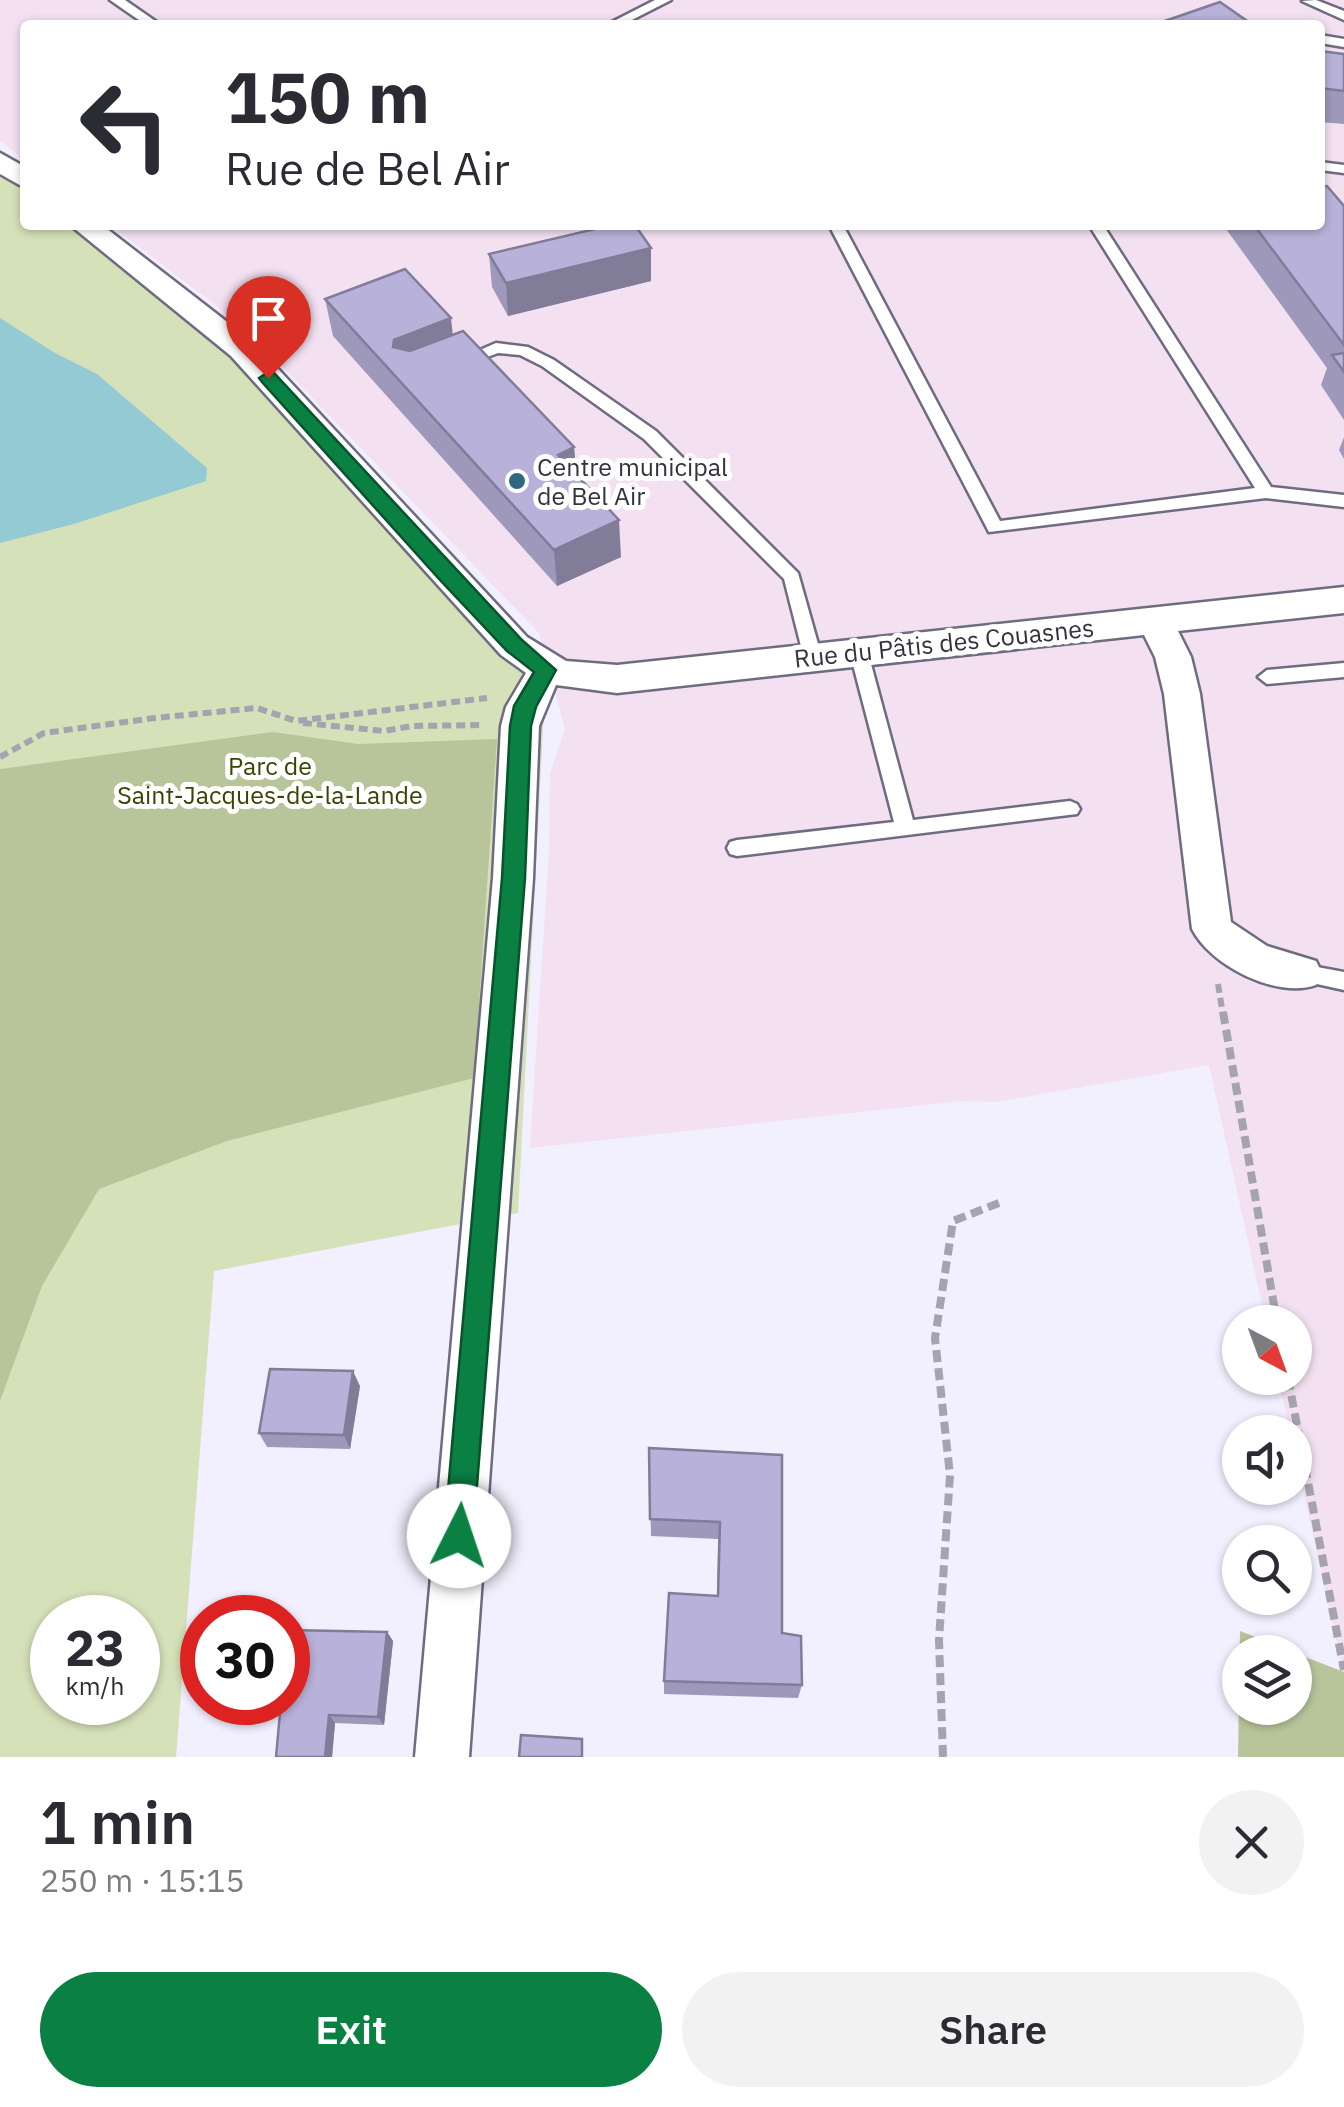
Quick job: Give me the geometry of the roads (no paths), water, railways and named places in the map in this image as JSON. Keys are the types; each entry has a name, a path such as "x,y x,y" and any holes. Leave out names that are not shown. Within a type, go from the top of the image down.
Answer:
{"street":[{"path":"0,161 20,176"},
{"path":"90,230 242,348 436,564 514,646 546,670 525,706 520,727 513,878 442,1757"},
{"name":"Rue du Pâtis des Couasnes","path":"546,670 565,677 617,680 1344,600"},
{"path":"1155,620 1173,657 1182,694 1212,929 1227,944 1261,962 1301,974"}],"lane":[{"path":"116,0 147,20"},
{"path":"623,20 665,0"},
{"path":"1309,0 1344,16"},
{"path":"839,230 995,528 1266,492 1344,501"},
{"path":"1099,230 1266,492"},
{"path":"444,368 496,348 523,350 548,362 650,434 792,577 813,658"},
{"path":"859,653 905,827"},
{"path":"1267,677 1344,670"},
{"path":"737,848 1070,809"},
{"path":"1301,974 1344,981"}],"water":[{"path":"0,318 97,374 207,468 206,481 74,524 0,543"}],"place":[{"name":"Centre municipal de Bel Air","path":"517,481"}],"park label":[{"name":"Parc de Saint-Jacques-de-la-Lande","path":"270,780"}]}
